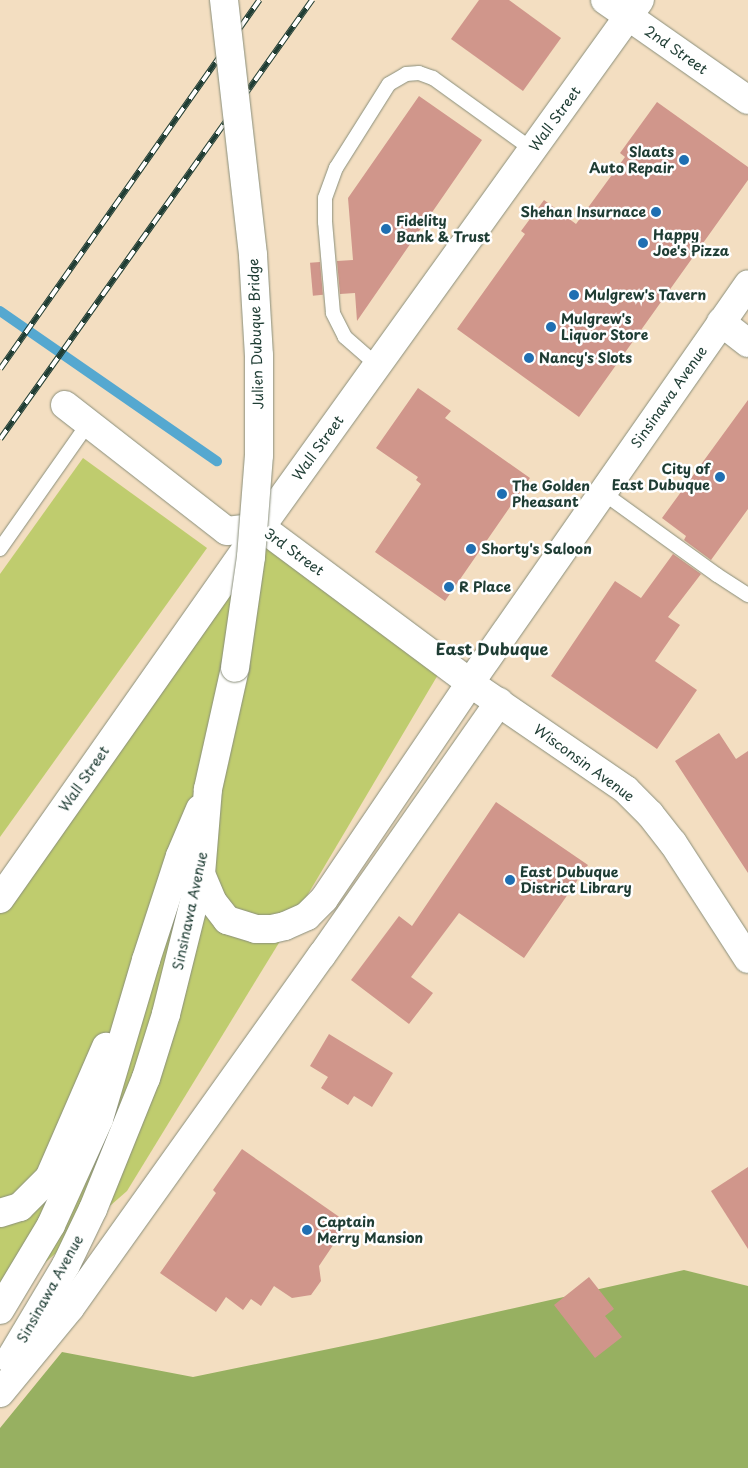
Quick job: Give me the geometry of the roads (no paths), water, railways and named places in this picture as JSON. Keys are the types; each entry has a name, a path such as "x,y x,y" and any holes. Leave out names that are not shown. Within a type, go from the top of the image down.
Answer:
{"main road":[{"name":"Julien Dubuque Bridge","path":"208,789 235,668 251,557 259,455 259,356 253,255 224,0"},
{"name":"2nd Street","path":"605,0 634,8 748,100"},
{"name":"Wall Street","path":"0,899 377,365 634,8"},
{"name":"Sinsinawa Avenue","path":"201,874 213,902 227,920 256,929 272,929 285,926 307,916 324,899 470,683 748,284"},
{"path":"721,322 748,343"},
{"name":"3rd Street","path":"65,405 227,531 262,527 470,683"},
{"name":"Wisconsin Avenue","path":"470,683 626,790 650,814 673,843 748,959"},
{"path":"0,1393 70,1308 317,962 499,702"},
{"name":"Sinsinawa Avenue","path":"0,1376 66,1265 93,1209 136,1104 166,1014 201,874 208,789"},
{"name":"Sinsinawa Avenue","path":"0,1310 51,1225 99,1119 180,856 208,789"},
{"path":"0,1213 20,1207 49,1178 102,1055 135,999"}],"lane":[{"path":"377,365 345,337 333,313 325,222 325,198 336,168 389,84 406,74 419,73 433,78 533,150"},
{"path":"0,549 88,424"},
{"path":"602,492 717,576 748,595"}],"waterway":[{"path":"0,311 217,461"}],"railway":[{"path":"0,369 259,0"},
{"path":"0,439 312,0"}],"place":[{"name":"Slaats Auto Repair","path":"684,160"},
{"name":"Shehan Insurnace","path":"656,212"},
{"name":"Fidelity Bank & Trust","path":"386,229"},
{"name":"Happy Joe's Pizza","path":"643,243"},
{"name":"Mulgrew's Tavern","path":"574,295"},
{"name":"Mulgrew's Liquor Store","path":"551,327"},
{"name":"Nancy's Slots","path":"529,358"},
{"name":"City of East Dubuque","path":"720,477"},
{"name":"The Golden Pheasant","path":"502,494"},
{"name":"Shorty's Saloon","path":"471,549"},
{"name":"R Place","path":"449,587"},
{"name":"East Dubuque District Library","path":"510,880"},
{"name":"Captain Merry Mansion","path":"307,1230"}],"district":[{"name":"East Dubuque","path":"492,648"}]}
